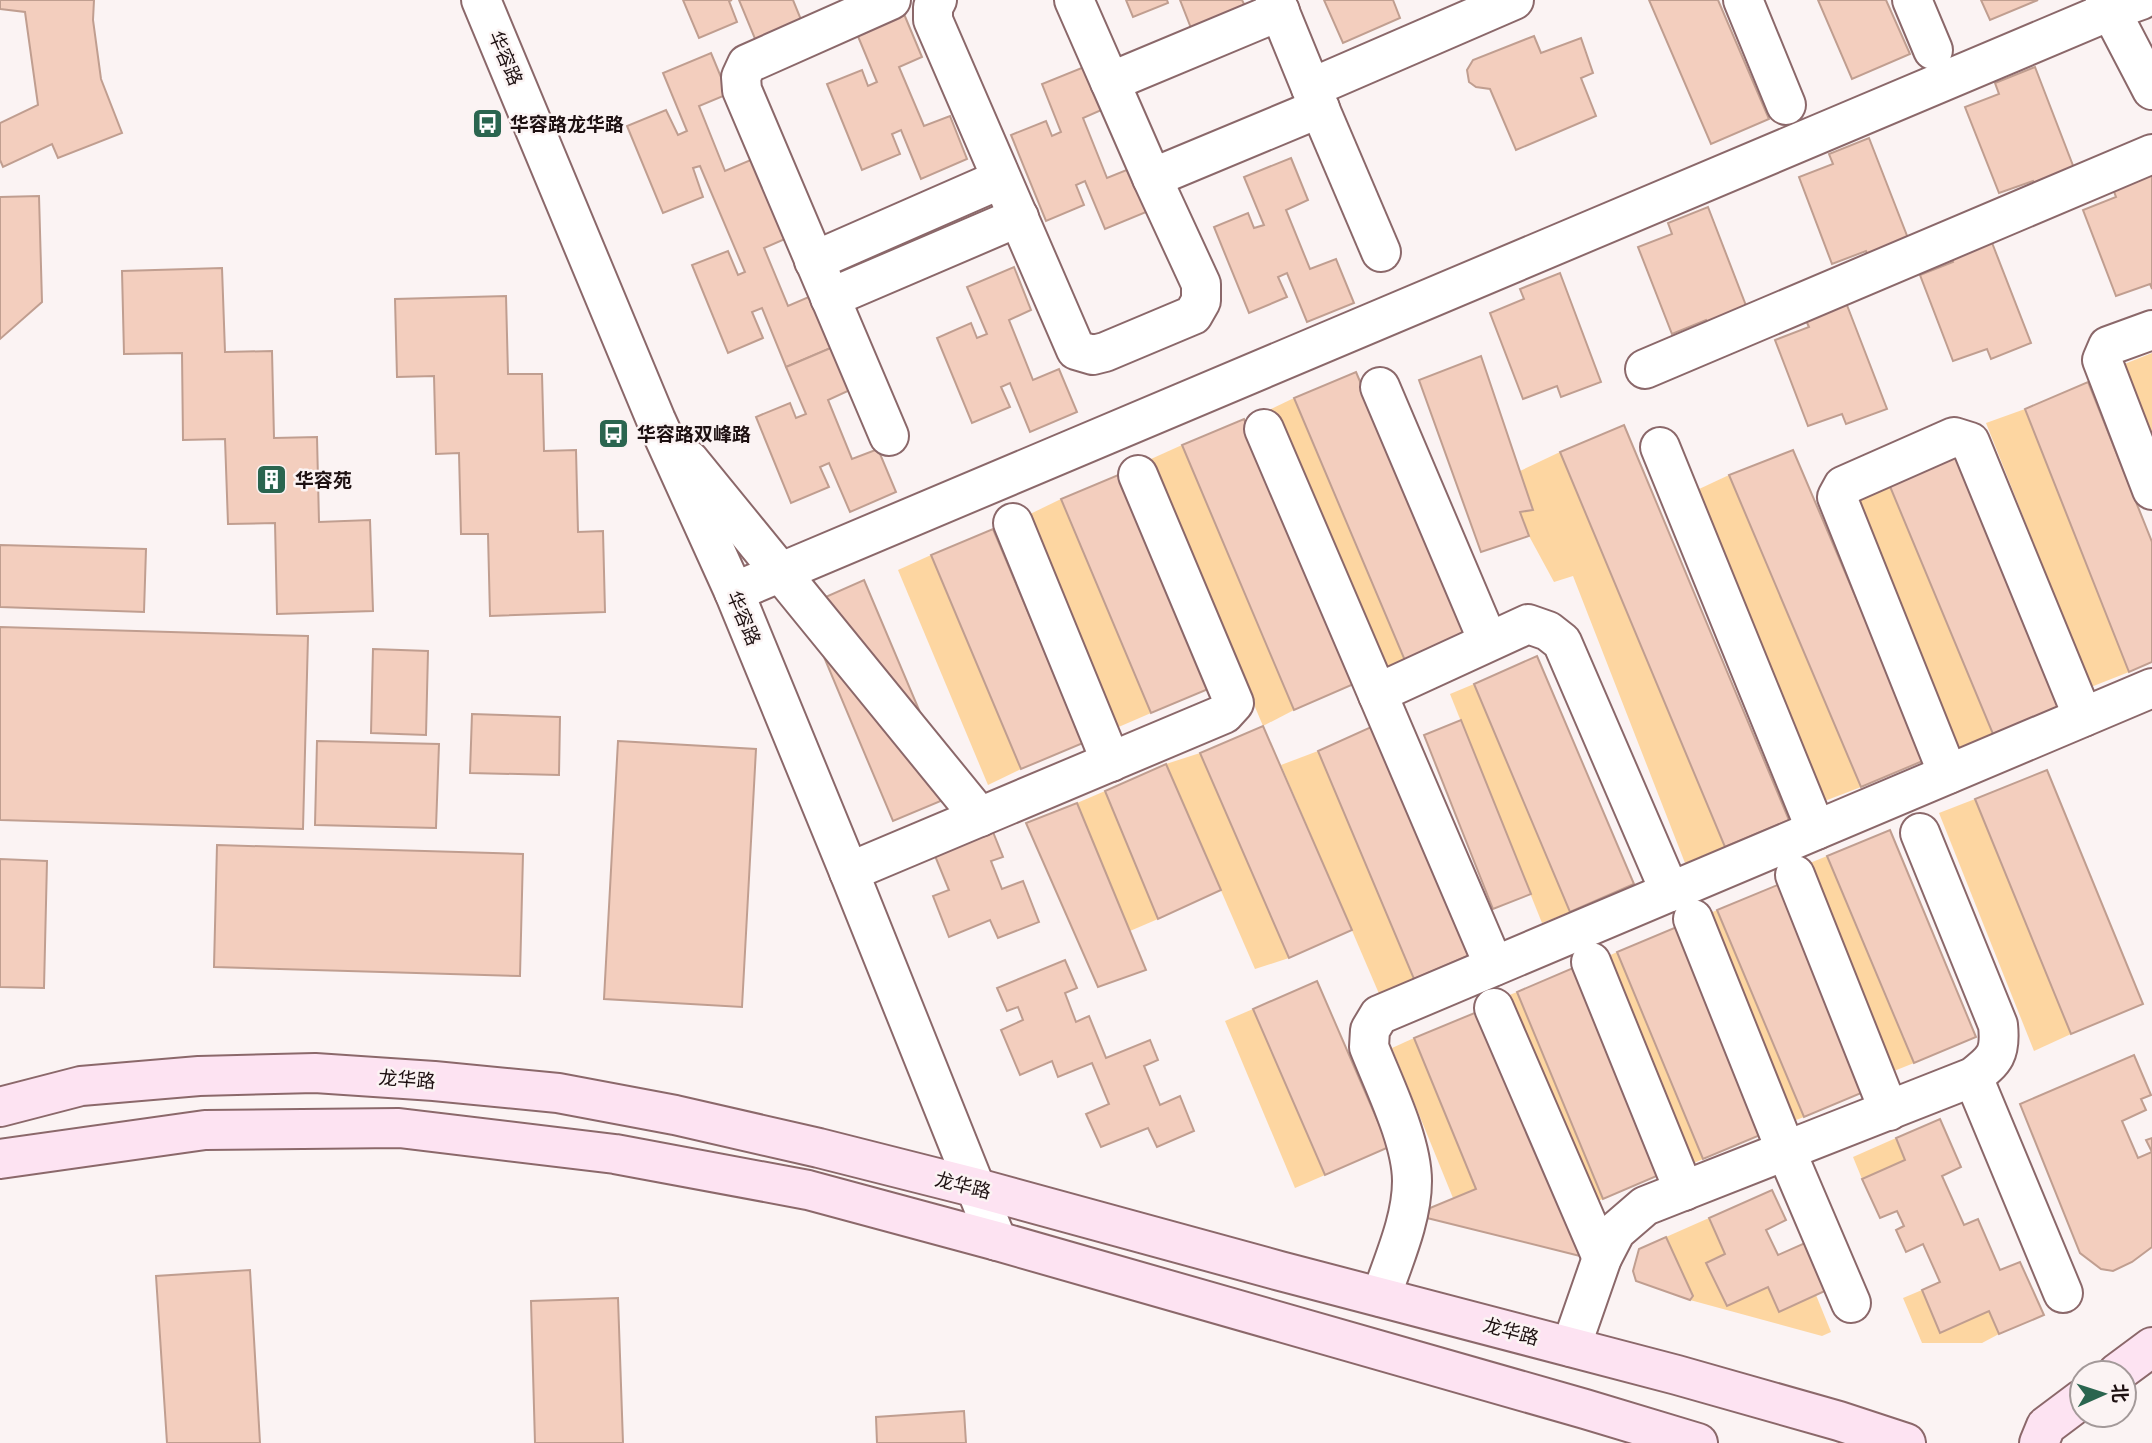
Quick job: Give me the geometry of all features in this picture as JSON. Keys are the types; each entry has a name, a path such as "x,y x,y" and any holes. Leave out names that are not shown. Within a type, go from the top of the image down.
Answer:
{"main road":[{"name":"龙华路","path":"0,1107 81,1086 199,1076 316,1073 558,1093 675,1115 976,1188 1571,1347 1826,1417 1906,1443"},
{"path":"0,1159 205,1130 399,1128 615,1154 808,1190 997,1241 1698,1443"},
{"path":"2136,1359 2152,1347"},
{"path":"2039,1443 2046,1426 2068,1410"}],"street":[{"name":"华容路","path":"481,0 656,420 734,593 997,1241"},
{"path":"889,436 742,90 741,77 747,64 819,15 891,0"},
{"path":"937,0 933,7 933,20 1000,178 1076,350 1093,355 1193,315 1201,301 1200,284 1074,0"},
{"path":"1152,178 1514,0"},
{"path":"1742,0 1786,105"},
{"path":"1912,0 1933,50"},
{"path":"734,593 2119,4 2152,90"},
{"path":"1110,82 1278,6 1381,252"},
{"path":"1646,369 2152,154"},
{"path":"814,261 1000,178"},
{"path":"830,298 1018,217"},
{"path":"2152,330 2108,346 2102,360 2152,490"},
{"path":"1380,387 1488,641"},
{"path":"656,420 981,817"},
{"path":"1264,429 1494,966"},
{"path":"1948,774 1837,497 1843,486 1954,437 1970,442 2084,717"},
{"path":"1660,447 1816,830"},
{"path":"849,872 1224,715 1234,703 1138,475"},
{"path":"1013,523 1111,762"},
{"path":"1378,695 1528,624 1548,631 1562,642 1682,905 1851,1303"},
{"path":"1381,1297 1407,1215 1412,1183 1409,1152 1369,1047 1370,1030 1379,1015 1494,966 1682,905 1816,830 2152,688"},
{"path":"1571,1347 1602,1258 1616,1231 1645,1206 1973,1077 1989,1065 2000,1045 1998,1025 1920,832"},
{"path":"1795,875 1889,1111"},
{"path":"1591,962 1684,1191"},
{"path":"1494,1008 1602,1258"},
{"path":"1973,1077 2063,1293"}],"shaded area":[{"path":"2152,353 2152,443 2122,365"},
{"path":"1294,398 1406,663 1377,674 1267,411"},
{"path":"2025,409 2129,672 2091,687 1986,423"},
{"path":"1182,445 1294,710 1263,726 1151,459"},
{"path":"1560,452 1725,847 1685,863 1573,576 1554,582 1529,536 1520,512 1533,510 1520,471"},
{"path":"1729,475 1861,787 1822,802 1697,490"},
{"path":"1889,484 1993,734 1960,749 1857,500"},
{"path":"1061,499 1151,713 1114,729 1026,516"},
{"path":"931,555 1021,769 988,785 898,570"},
{"path":"1474,684 1570,912 1542,923 1450,694"},
{"path":"1318,751 1414,979 1380,996 1281,765"},
{"path":"1200,753 1289,958 1255,969 1166,764"},
{"path":"1105,791 1158,919 1130,931 1077,803"},
{"path":"1975,799 2071,1034 2034,1051 1939,813"},
{"path":"1827,856 1914,1063 1889,1073 1805,865"},
{"path":"1717,910 1804,1117 1783,1125 1700,918"},
{"path":"1617,952 1703,1159 1685,1167 1600,960"},
{"path":"1517,992 1603,1199 1587,1205 1499,999"},
{"path":"1253,1009 1325,1175 1295,1188 1225,1021"},
{"path":"1414,1038 1476,1189 1453,1198 1392,1048"},
{"path":"1896,1138 1905,1160 1862,1179 1853,1157"},
{"path":"1709,1218 1725,1254 1707,1263 1727,1306 1768,1287 1779,1312 1816,1295 1831,1332 1822,1336 1690,1300 1693,1296 1666,1237"},
{"path":"1922,1290 1940,1332 1989,1311 1999,1334 1982,1343 1922,1343 1903,1298"}],"building":[{"path":"0,0 94,0 93,20 101,79 122,133 58,158 52,144 3,167 0,160 0,123 38,105 25,12 0,9"},
{"path":"683,0 732,0 729,1 737,22 699,38"},
{"path":"739,0 793,0 804,27 758,46"},
{"path":"1126,0 1167,0 1168,3 1133,17"},
{"path":"1180,0 1242,0 1245,6 1191,28"},
{"path":"1324,0 1393,0 1400,18 1343,43"},
{"path":"1649,0 1718,0 1769,119 1711,144"},
{"path":"1818,0 1886,0 1910,54 1852,79"},
{"path":"1981,0 2038,0 1990,20"},
{"path":"904,14 922,57 899,67 924,126 950,116 967,159 921,179 901,130 892,134 900,154 862,170 827,84 862,70 868,86 877,82 857,34"},
{"path":"1534,36 1541,53 1581,38 1593,73 1581,78 1596,116 1516,150 1490,89 1476,87 1469,82 1467,70 1473,60"},
{"path":"711,53 728,94 699,106 725,171 753,159 785,239 764,248 788,306 811,296 833,347 786,367 762,308 752,312 763,338 728,353 692,265 728,251 738,275 745,272 700,166 693,168 703,197 663,213 627,126 666,110 678,135 687,131 663,73"},
{"path":"1089,65 1106,108 1083,118 1107,178 1134,167 1151,210 1105,229 1085,181 1076,185 1084,205 1046,221 1011,135 1046,121 1052,136 1061,132 1042,84"},
{"path":"2035,67 2077,176 2037,191 2033,181 1999,193 1965,107 1999,94 1995,83"},
{"path":"1869,138 1911,246 1870,262 1866,251 1832,264 1799,177 1833,164 1829,154"},
{"path":"1291,158 1308,200 1286,210 1310,269 1336,259 1354,303 1307,322 1287,273 1278,277 1287,297 1249,313 1214,227 1248,213 1254,228 1264,225 1244,177"},
{"path":"2152,171 2152,289 2150,284 2116,296 2083,210 2116,197 2112,186"},
{"path":"39,196 42,302 0,339 0,197"},
{"path":"1708,207 1750,316 1710,332 1706,320 1672,334 1638,247 1672,234 1668,223"},
{"path":"1989,235 2031,343 1991,359 1987,349 1953,361 1920,275 1953,262 1949,251"},
{"path":"1014,267 1031,310 1009,320 1033,380 1059,369 1077,412 1030,432 1010,383 1001,387 1010,407 972,423 937,338 971,323 977,338 987,334 967,287"},
{"name":"华容苑","path":"222,268 225,352 272,351 274,438 317,437 319,522 370,520 373,611 277,614 275,523 228,524 225,439 183,440 182,353 124,354 122,271"},
{"path":"1560,273 1601,382 1561,397 1557,386 1523,399 1490,313 1524,299 1520,289"},
{"path":"506,296 508,374 542,374 544,451 576,450 578,532 603,531 605,612 490,616 488,534 461,534 459,453 436,454 434,376 397,377 395,299"},
{"path":"1845,300 1887,409 1846,424 1842,414 1808,426 1775,340 1809,327 1804,316"},
{"path":"833,347 850,390 828,400 852,459 878,449 896,492 850,512 829,463 820,467 829,487 791,503 756,417 790,403 796,418 806,414 786,367"},
{"path":"1481,356 1533,510 1520,512 1529,536 1481,552 1419,380"},
{"path":"1356,372 1468,637 1406,663 1294,398"},
{"path":"2088,382 2152,542 2152,662 2129,672 2025,409"},
{"path":"1244,419 1356,683 1294,710 1182,445"},
{"path":"1624,425 1789,820 1725,847 1560,452"},
{"path":"1793,450 1925,760 1861,787 1729,475"},
{"path":"1955,456 2058,707 1993,734 1889,484"},
{"path":"1123,473 1213,687 1151,713 1061,499"},
{"path":"993,529 1083,743 1021,769 931,555"},
{"path":"0,545 146,549 144,612 0,607"},
{"path":"864,580 955,795 893,821 803,607"},
{"path":"0,627 308,636 303,829 0,820"},
{"path":"373,649 428,651 426,735 371,733"},
{"path":"1537,656 1634,884 1570,912 1474,684"},
{"path":"472,714 560,717 559,775 470,773"},
{"path":"1461,720 1531,894 1493,909 1424,735"},
{"path":"1380,723 1477,952 1414,979 1318,751"},
{"path":"1263,726 1352,930 1289,958 1200,753"},
{"path":"317,741 439,744 436,828 315,825"},
{"path":"618,741 756,749 742,1007 604,999"},
{"path":"1166,764 1221,890 1158,919 1105,791"},
{"path":"2047,770 2143,1004 2071,1034 1975,799"},
{"path":"1077,803 1146,970 1098,987 1026,823"},
{"path":"991,827 1003,857 991,861 1002,889 1023,881 1039,922 998,938 990,920 949,937 933,896 949,890 933,851"},
{"path":"1890,830 1976,1037 1914,1063 1827,856"},
{"path":"217,845 523,854 520,976 214,967"},
{"path":"0,859 47,861 44,988 0,987"},
{"path":"1780,884 1866,1091 1804,1117 1717,910"},
{"path":"1679,926 1765,1133 1703,1159 1617,952"},
{"path":"1065,960 1077,988 1065,993 1076,1022 1089,1016 1106,1058 1150,1040 1158,1060 1144,1066 1160,1105 1180,1096 1194,1131 1157,1147 1148,1128 1101,1147 1086,1114 1109,1104 1092,1063 1058,1077 1052,1061 1020,1075 1001,1030 1023,1020 1018,1007 1007,1011 997,988"},
{"path":"1580,965 1666,1172 1603,1199 1517,992"},
{"path":"1317,981 1389,1147 1325,1175 1253,1009"},
{"path":"1477,1012 1582,1245 1580,1256 1427,1218 1430,1208 1476,1189 1414,1038"},
{"path":"2134,1055 2151,1095 2141,1099 2146,1110 2122,1121 2138,1158 2152,1152 2152,1247 2132,1262 2113,1271 2101,1269 2080,1253 2020,1104"},
{"path":"1940,1119 1961,1167 1942,1176 1964,1225 1978,1219 2000,1270 2020,1262 2044,1315 1999,1334 1989,1311 1940,1333 1922,1290 1940,1282 1923,1244 1906,1252 1896,1230 1904,1226 1897,1211 1880,1218 1862,1179 1905,1160 1896,1138"},
{"path":"2152,1138 2152,1152 2146,1140"},
{"path":"1772,1190 1786,1220 1766,1230 1778,1255 1805,1243 1827,1290 1779,1312 1768,1287 1727,1306 1706,1263 1725,1254 1709,1218"},
{"path":"1666,1237 1693,1296 1690,1300 1636,1281 1633,1271 1639,1249"},
{"path":"250,1270 260,1443 167,1443 156,1276"},
{"path":"618,1298 623,1443 535,1443 531,1301"},
{"path":"964,1411 966,1443 877,1443 876,1417"}],"place":[{"name":"华容路龙华路","path":"487,124"},
{"name":"华容路双峰路","path":"614,434"},
{"name":"华容苑","path":"272,480"}]}
